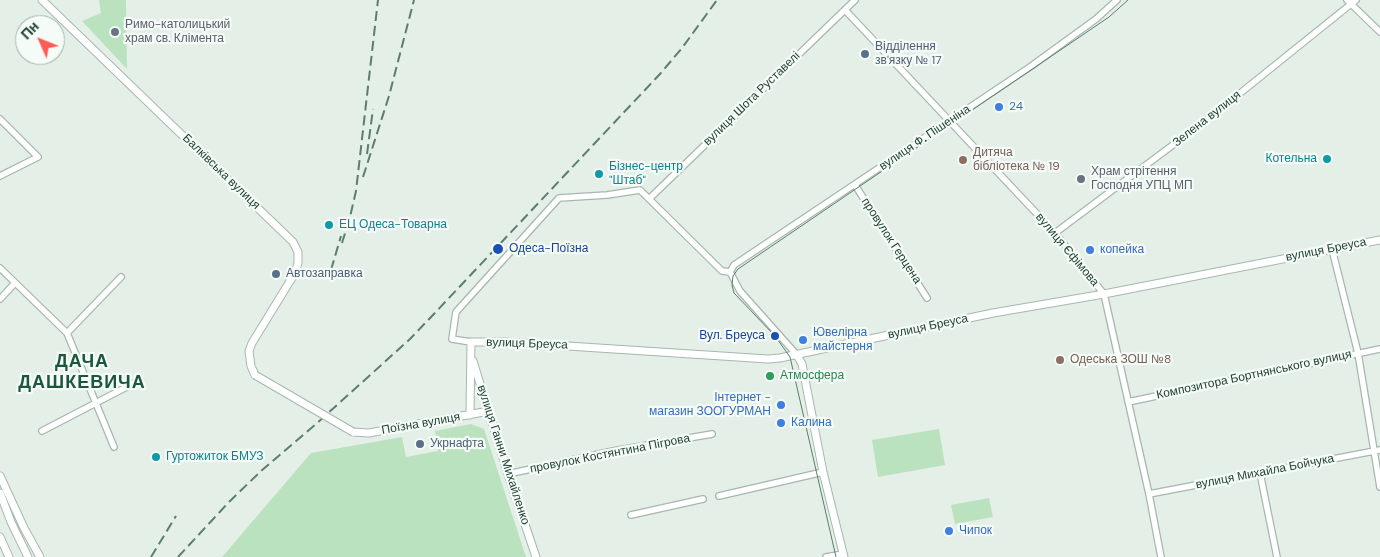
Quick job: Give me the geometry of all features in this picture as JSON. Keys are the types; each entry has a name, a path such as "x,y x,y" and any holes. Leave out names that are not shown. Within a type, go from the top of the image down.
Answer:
{"street":[{"name":"Балківська вулиця","path":"42,0 292,242 298,252 298,263 295,273 252,342 249,351 251,366 255,375 353,432"},
{"name":"вулиця Шота Руставелі","path":"650,198 855,0"},
{"name":"вулиця Ф. Пішеніна","path":"730,272 734,265 949,122 1096,19 1117,0"},
{"path":"1352,1 1380,32"},
{"name":"Зелена вулиця","path":"1055,233 1213,115 1352,1"},
{"name":"вулиця Єфімова","path":"845,10 1055,233 1104,294 1149,494 1161,557"},
{"path":"0,119 38,157 0,176"},
{"name":"провулок Герцена","path":"855,185 927,298"},
{"path":"471,342 452,339 456,312 559,198 607,195 640,190 722,270 730,272 740,291 797,355 802,364 823,472 843,555 826,557"},
{"name":"вулиця Бреуса","path":"471,342 506,342 768,359 797,355 993,313 1104,294 1380,240"},
{"path":"1332,249 1358,353 1380,487"},
{"path":"0,268 67,333 114,447"},
{"path":"67,333 121,277"},
{"path":"0,299 15,283"},
{"name":"вулиця Ганни Михайленко","path":"470,415 471,342"},
{"name":"Композитора Бортнянського вулиця","path":"1128,402 1380,349"},
{"name":"вулиця Ганни Михайленко","path":"471,353 536,557"},
{"path":"42,431 138,381"},
{"name":"Поїзна вулиця","path":"353,432 369,433 489,411"},
{"name":"провулок Костянтина Пігрова","path":"508,474 613,451 712,434"},
{"name":"вулиця Михайла Бойчука","path":"1149,494 1380,450"},
{"path":"719,496 823,472"},
{"path":"1260,473 1277,557"},
{"path":"0,476 24,528 40,557"},
{"path":"0,493 10,522 28,557"},
{"path":"631,515 703,500"},
{"path":"0,537 9,557"}],"green space":[{"path":"99,0 126,0 127,69 82,21 101,13"},
{"path":"471,424 484,429 526,557 222,557 311,453 402,437 406,457 438,451 435,431"},
{"path":"939,429 945,465 878,477 872,440"},
{"path":"989,498 993,517 955,524 951,505"}],"tram line":[{"path":"836,557 790,357 775,336 734,293 732,285 733,276 738,269 1109,17 1128,0"}],"railway":[{"path":"342,243 356,191 378,0"},
{"path":"363,177 389,96 414,0"},
{"path":"178,557 261,471 410,339 660,74 682,48 717,0"},
{"path":"367,154 373,109"},
{"path":"331,270 341,236"},
{"path":"151,557 176,516"}],"place":[{"name":"Римо-католицький храм св. Клімента","path":"115,32"},
{"name":"Відділення зв'язку № 17","path":"865,54"},
{"name":"24","path":"999,107"},
{"name":"Котельна","path":"1327,159"},
{"name":"Дитяча бібліотека № 19","path":"963,160"},
{"name":"Бізнес-центр \"Штаб\"","path":"599,174"},
{"name":"Храм стрітення Господня УПЦ МП","path":"1081,179"},
{"name":"ЕЦ Одеса-Товарна","path":"329,225"},
{"name":"Одеса-Поїзна","path":"498,249"},
{"name":"копейка","path":"1090,250"},
{"name":"Автозаправка","path":"276,274"},
{"name":"Вул. Бреуса","path":"775,336"},
{"name":"Ювелірна майстерня","path":"803,340"},
{"name":"Одеська ЗОШ №8","path":"1060,360"},
{"name":"Атмосфера","path":"770,376"},
{"name":"Інтернет - магазин ЗООГУРМАН","path":"781,405"},
{"name":"Калина","path":"781,423"},
{"name":"Укрнафта","path":"420,444"},
{"name":"Гуртожиток БМУЗ","path":"156,457"},
{"name":"Чипок","path":"949,531"}],"district":[{"name":"ДАЧА ДАШКЕВИЧА","path":"82,372"}]}
